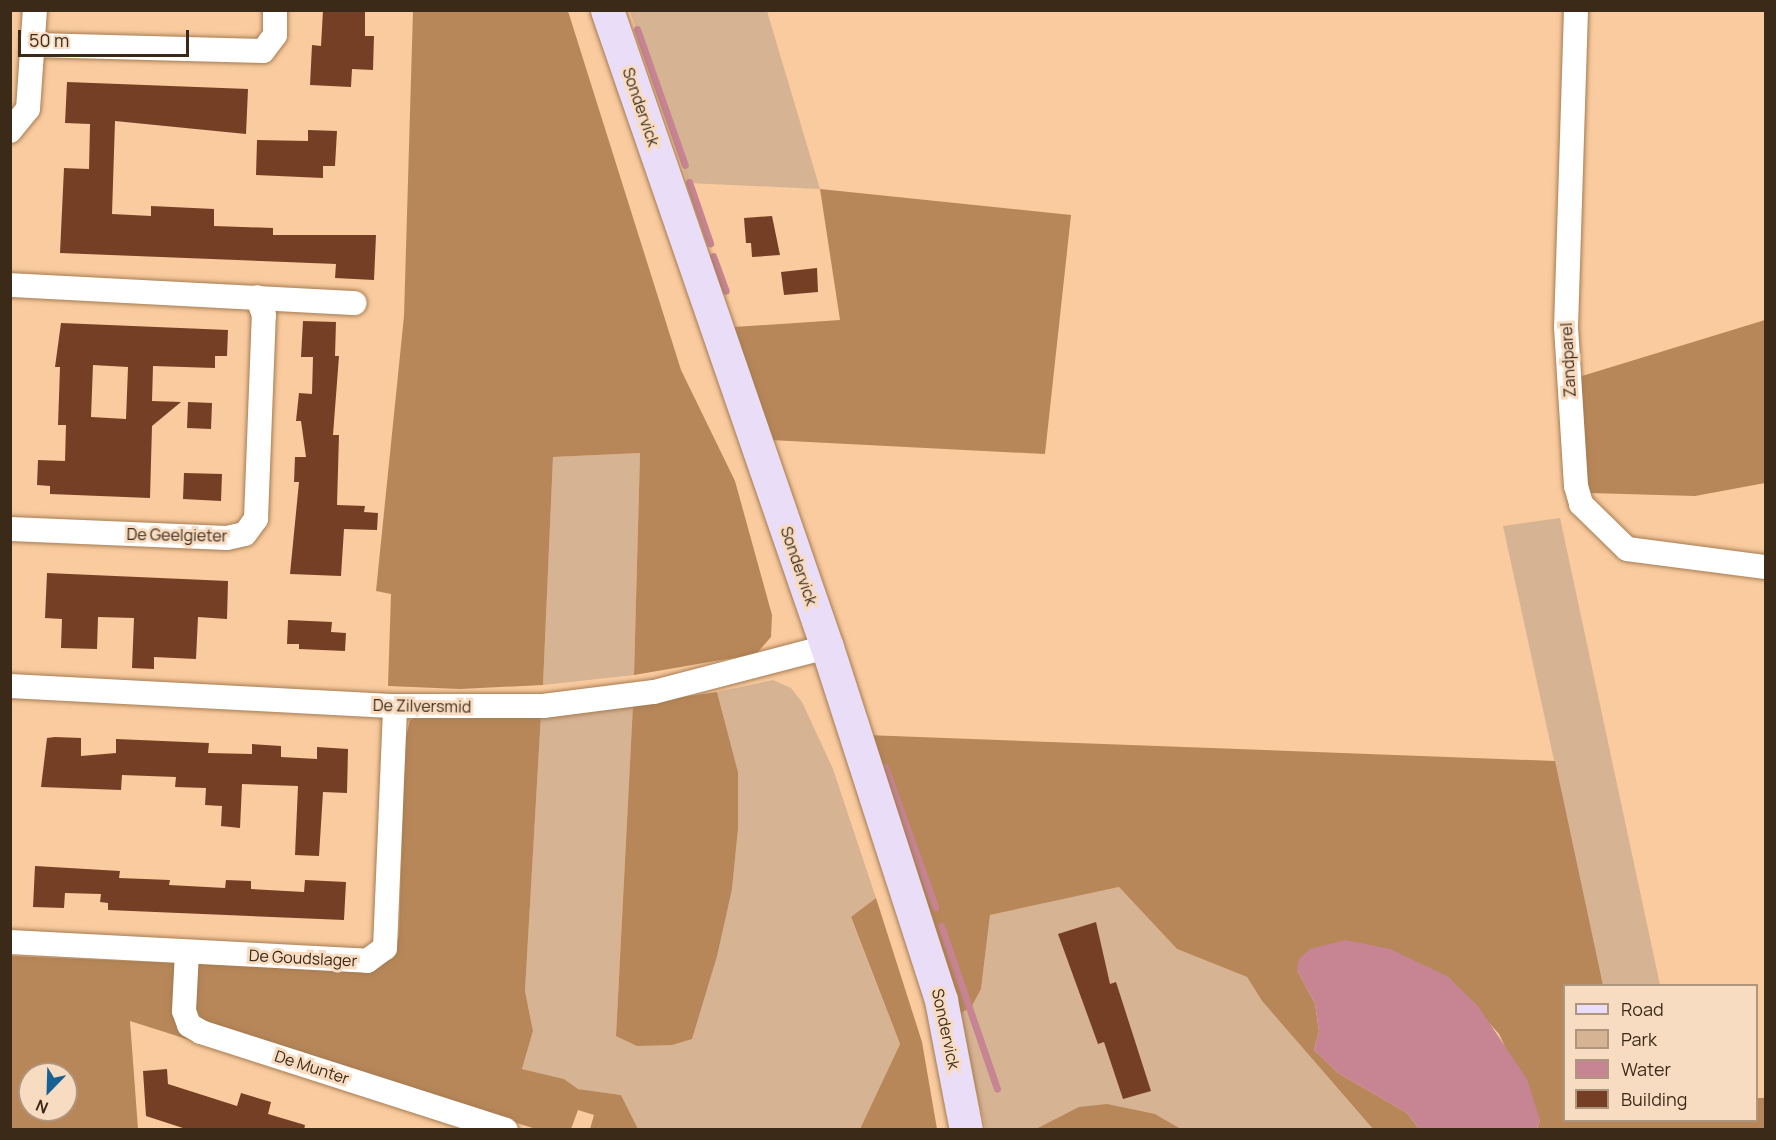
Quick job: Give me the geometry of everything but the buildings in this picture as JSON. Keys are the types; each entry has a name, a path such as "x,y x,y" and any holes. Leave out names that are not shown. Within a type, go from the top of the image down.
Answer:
{"street":[{"path":"10,131 28,109 35,10"},
{"path":"34,45 263,51 275,35 275,10"},
{"name":"Sondervick","path":"607,10 827,647 941,1000 966,1130"},
{"name":"Zandparel","path":"1576,10 1566,327 1576,486 1581,504 1627,549 1766,567"},
{"path":"10,285 355,303"},
{"name":"De Geelgieter","path":"10,529 227,538 245,534 256,519 264,315 257,297"},
{"name":"De Zilversmid","path":"10,686 395,706 543,706 654,692 827,647"},
{"name":"De Goudslager","path":"10,942 367,961 385,948 395,706"},
{"name":"De Munter","path":"187,952 184,1011 189,1025 201,1032 506,1130"}],"green space":[{"path":"630,11 767,11 820,189 688,183"},
{"path":"640,453 634,675 543,685 553,457"},
{"path":"1560,518 1660,984 1603,984 1503,526"},
{"path":"773,680 791,688 802,702 833,769 876,898 851,918 900,1044 860,1129 638,1129 621,1095 578,1089 564,1079 522,1069 533,1031 525,991 541,714 633,704 616,1035 692,1039 732,889 738,829 738,772 717,692"},
{"path":"1119,887 1177,949 1247,977 1262,1001 1373,1129 1181,1129 1155,1114 1036,1129 986,1129 957,1016 972,1006 981,989 990,915"}],"shaded area":[{"path":"413,11 568,11 681,370 735,481 772,615 771,637 756,654 634,675 640,453 553,457 543,685 460,689 388,686 391,594 376,591 404,316"},
{"path":"820,189 1071,215 1045,454 770,440 734,327 840,320"},
{"path":"1765,320 1765,483 1695,496 1589,493 1579,382 1582,376"},
{"path":"717,692 738,772 738,829 732,889 717,956 692,1039 672,1045 637,1046 616,1036 633,704"},
{"path":"541,714 525,991 533,1031 522,1069 564,1079 578,1089 621,1095 638,1129 590,1129 594,1115 578,1110 571,1129 536,1129 199,1023 194,1011 196,963 365,970 379,968 390,958 399,936 405,741 410,720 422,715"},
{"path":"866,735 1555,761 1603,984 1563,984 1563,1122 1758,1122 1758,1098 1765,1098 1765,1129 1537,1129 1540,1120 1499,1034 1447,976 1297,970 1315,1004 1319,1031 1314,1050 1338,1073 1407,1113 1419,1129 1373,1129 1262,1001 1247,977 1177,949 1119,887 990,915 981,989 972,1006 957,1016"},
{"path":"876,898 922,1042 937,1129 860,1129 900,1044 851,917"},
{"path":"11,956 178,963 175,1014 240,1056 130,1021 138,1129 11,1130"},
{"path":"1107,1104 1155,1114 1181,1129 1036,1129 1079,1107"}],"water":[{"path":"1346,940 1390,949 1447,976 1478,1006 1527,1079 1540,1120 1537,1129 1419,1129 1407,1113 1338,1073 1314,1050 1319,1031 1315,1004 1297,970 1299,959 1310,949"}],"waterway":[{"path":"637,29 685,165"},
{"path":"689,182 710,243"},
{"path":"713,256 726,291"},
{"path":"885,767 935,907"},
{"path":"941,926 997,1089"}]}
